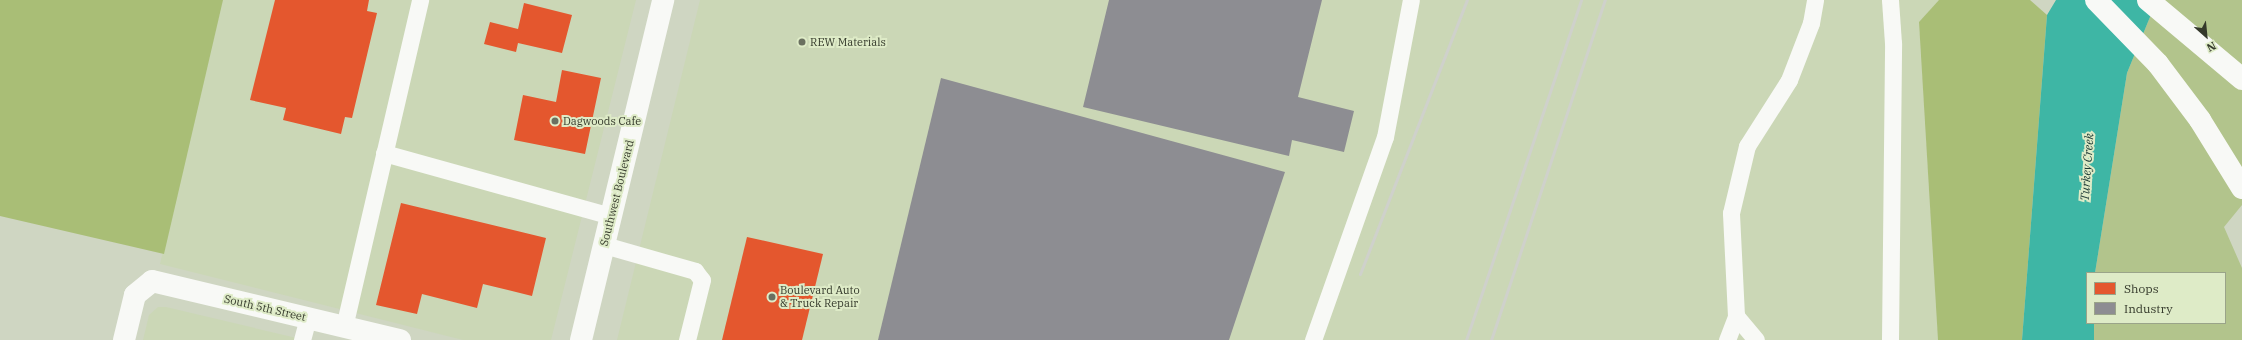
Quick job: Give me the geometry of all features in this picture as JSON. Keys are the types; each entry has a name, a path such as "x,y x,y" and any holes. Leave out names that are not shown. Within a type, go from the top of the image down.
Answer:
{"main road":[{"name":"Southwest Boulevard","path":"581,340 663,0"},
{"path":"2096,0 2158,64 2200,120 2242,188"},
{"path":"2148,0 2242,79"},
{"name":"South 5th Street","path":"124,340 135,295 152,281 400,340"}],"lane":[{"path":"344,327 420,0"},
{"path":"1313,340 1385,137 1411,0"},
{"path":"1727,340 1736,316 1730,213 1747,146 1789,80 1811,23 1815,0"},
{"path":"1890,0 1893,43 1890,340"},
{"path":"384,153 611,216"},
{"path":"604,245 695,271 702,280 686,340"},
{"path":"1736,316 1756,340"},
{"path":"302,340 308,318"}],"shaded area":[{"path":"223,0 636,0 551,340 463,340 160,264"},
{"path":"700,0 1939,0 1919,22 1938,340 617,340"},
{"path":"158,307 166,307 305,340 143,340 149,315"}],"green space":[{"path":"0,0 223,0 164,254 0,216"},
{"path":"1939,0 2030,0 2047,15 2022,340 1938,340 1919,22"},
{"path":"2157,0 2242,0 2242,205 2224,227 2242,268 2242,340 2094,340 2094,324 2226,324 2226,272 2095,272 2127,73"}],"water":[{"name":"Turkey Creek","path":"2056,0 2157,0 2127,73 2095,272 2086,272 2086,324 2094,324 2094,340 2022,340 2047,15"}],"building: Shops":[{"path":"275,0 369,0 367,11 377,13 352,118 345,117 341,134 283,120 286,108 250,100"},
{"path":"524,3 572,15 562,53 518,43 516,52 484,44 490,22 518,29"},
{"name":"Dagwoods Cafe","path":"562,70 601,78 585,154 514,140 523,95 556,102"},
{"path":"401,203 546,238 532,296 483,284 477,308 422,294 417,314 376,305"},
{"name":"Boulevard Auto & Truck Repair","path":"747,237 823,254 802,340 722,340"}],"building: Industry":[{"path":"1109,0 1322,0 1298,97 1354,111 1344,152 1292,140 1289,156 1083,107"},
{"path":"941,78 1285,172 1229,340 878,340"}],"railway":[{"path":"1360,274 1467,0"},
{"path":"1466,340 1581,0"},
{"path":"1491,340 1605,0"}],"place":[{"name":"REW Materials","path":"802,42"},
{"name":"Dagwoods Cafe","path":"555,121"},
{"name":"Boulevard Auto & Truck Repair","path":"772,297"}]}
